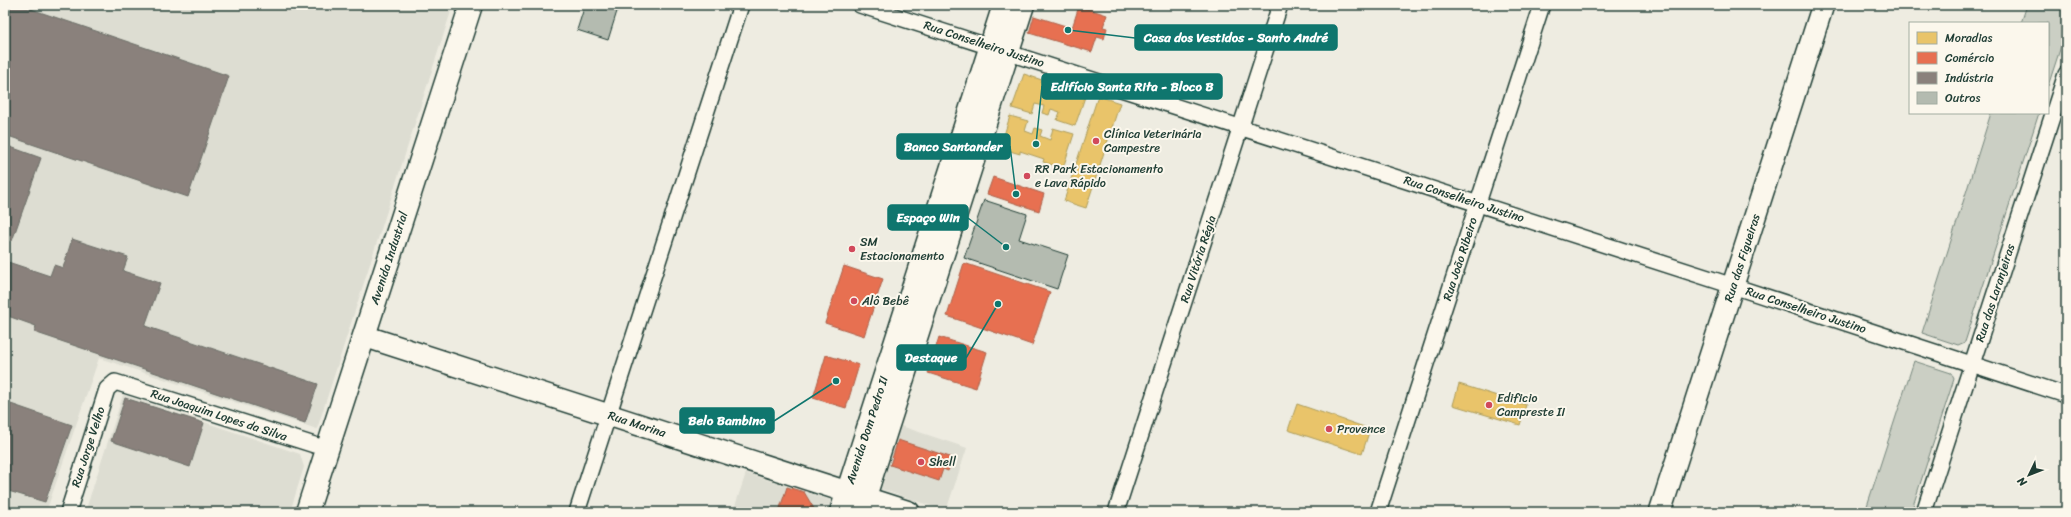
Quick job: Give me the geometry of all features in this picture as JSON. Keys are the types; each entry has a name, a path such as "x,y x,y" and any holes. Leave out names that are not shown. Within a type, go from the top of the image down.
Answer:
{"main road":[{"name":"Avenida Industrial","path":"307,512 471,5"},
{"name":"Avenida Dom Pedro II","path":"999,49 1004,5"},
{"name":"Avenida Dom Pedro II","path":"853,503 999,49 1023,5"}],"street":[{"path":"577,512 741,5"},
{"name":"Rua Conselheiro Justino","path":"860,5 1733,286 2066,395"},
{"name":"Rua Vitória Régia","path":"1116,512 1280,5"},
{"name":"Rua João Ribeiro","path":"1378,512 1542,5"},
{"name":"Rua das Figueiras","path":"1660,512 1823,5"},
{"name":"Rua das Laranjeiras","path":"1924,512 2066,74"},
{"name":"Rua Marina","path":"364,336 608,415 853,503 910,512"},
{"name":"Rua Joaquim Lopes da Silva","path":"112,383 119,382 327,449"},
{"name":"Rua Jorge Velho","path":"68,512 107,390 112,383"}],"shaded area":[{"path":"5,5 453,5 317,429 99,358 46,512 5,512"},
{"path":"2027,5 2066,5 2066,31 2049,83 2049,22 2021,22"},
{"path":"1991,114 2039,114 1965,342 1958,345 1922,333"},
{"path":"1914,361 1951,373 1954,379 1911,512 1865,512"},
{"path":"123,395 300,454 304,467 290,512 85,512"},
{"path":"901,426 967,448 946,511 881,489"},
{"path":"746,473 833,501 829,512 733,512"}],"building: Moradias":[{"path":"1024,74 1042,80 1041,83 1064,91 1066,88 1086,94 1075,126 1057,120 1060,112 1051,109 1049,115 1042,113 1044,106 1035,104 1032,114 1012,108"},
{"name":"Clínica Veterinária Campestre","path":"1098,96 1120,103 1086,208 1064,201"},
{"path":"1010,116 1028,121 1025,131 1033,134 1035,128 1042,130 1040,136 1050,140 1053,128 1074,134 1063,168 1043,162 1044,159 1020,151 1020,154 1000,148"},
{"name":"Edificio Campreste II","path":"1459,384 1526,405 1520,425 1453,405"},
{"name":"Provence","path":"1297,404 1370,429 1362,454 1288,430"}],"building: Comércio":[{"path":"1079,6 1107,15 1103,27 1107,28 1104,39 1097,37 1092,52 1029,33 1034,16 1072,28"},
{"path":"993,177 1044,194 1039,211 987,194"},
{"path":"964,263 1050,292 1032,345 947,316"},
{"name":"Alô Bebê","path":"844,266 883,279 864,336 825,323"},
{"path":"939,337 987,352 976,388 928,373"},
{"path":"826,355 859,365 846,408 813,398"},
{"name":"Shell","path":"898,440 953,458 948,471 943,469 939,481 890,465"},
{"path":"787,487 804,492 816,512 779,511"}],"building: Indústria":[{"path":"5,5 19,5 229,76 188,197 5,135"},
{"path":"5,145 41,158 12,241 5,239"},
{"path":"72,239 128,257 123,271 160,283 145,326 318,384 305,423 34,332 36,326 5,315 5,261 50,276 54,265 63,268"},
{"path":"125,398 204,423 190,467 111,441"},
{"path":"5,402 72,425 45,502 5,490"}],"building: Outros":[{"path":"585,5 619,5 608,40 577,30"},
{"path":"984,200 1027,214 1019,239 1068,255 1057,289 964,258"}],"place":[{"name":"Casa dos Vestidos - Santo André","path":"1068,30"},
{"name":"Clínica Veterinária Campestre","path":"1096,141"},
{"name":"Edifício Santa Rita - Bloco B","path":"1036,144"},
{"name":"RR Park Estacionamento e Lava Rápido","path":"1027,176"},
{"name":"Banco Santander","path":"1016,194"},
{"name":"Espaço Win","path":"1006,247"},
{"name":"SM Estacionamento","path":"852,249"},
{"name":"Alô Bebê","path":"854,301"},
{"name":"Destaque","path":"998,304"},
{"name":"Belo Bambino","path":"836,381"},
{"name":"Edificio Campreste II","path":"1489,405"},
{"name":"Provence","path":"1329,429"},
{"name":"Shell","path":"921,462"}]}
